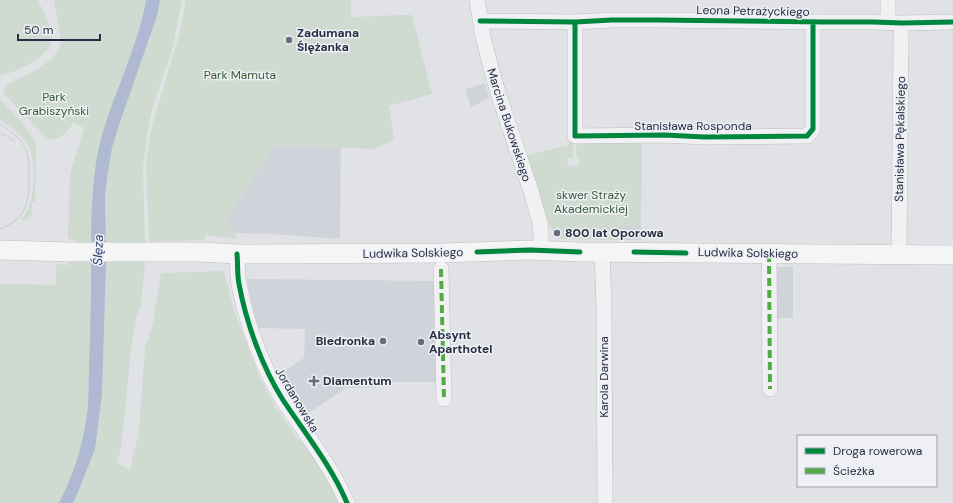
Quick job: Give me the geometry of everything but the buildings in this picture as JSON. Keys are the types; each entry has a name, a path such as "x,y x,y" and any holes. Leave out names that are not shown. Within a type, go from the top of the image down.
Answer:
{"main road":[{"name":"Ludwika Solskiego","path":"0,250 237,254 441,253 542,250 580,252 953,255"}],"street":[{"name":"Marcina Bukowskiego","path":"477,0 483,37 499,96 540,223 542,250"},
{"name":"Stanisława Pękalskiego","path":"888,0 901,37 899,255"},
{"name":"Leona Petrażyckiego","path":"480,21 575,22 642,20 953,22"},
{"name":"Stanisława Rosponda","path":"575,22 575,136 665,134 704,137 807,136 813,129 813,22"},
{"name":"Karola Darwina","path":"602,252 604,305 605,503"},
{"name":"Jordanowska","path":"237,254 239,282 244,309 271,378 282,398 332,473 347,503"},
{"path":"769,254 770,389"},
{"path":"441,269 444,399"}],"shaded area":[{"path":"485,83 489,98 471,107 465,89"},
{"path":"275,145 341,148 340,239 235,233 226,224 225,221"},
{"path":"619,227 641,227 641,240 618,240"},
{"path":"773,267 793,267 793,318 774,318"},
{"path":"247,279 439,281 439,382 392,382 392,387 346,388 304,416 278,375 304,358 305,329 259,328 254,316"}],"green space":[{"path":"0,0 38,0 51,30 52,42 48,49 34,61 15,71 0,76"},
{"name":"Park Grabiszyński","path":"54,0 146,0 136,43 120,82 100,146 93,187 91,242 78,242 68,238 70,174 84,128 74,123 66,133 59,138 47,138 3,93 6,85 39,68 54,56 59,49 61,42"},
{"path":"160,0 182,0 173,46 153,106 148,127 143,167 145,242 105,242 105,197 112,148 157,16"},
{"name":"Park Mamuta","path":"186,0 351,0 351,17 412,15 432,94 389,106 394,140 373,149 275,145 225,221 235,233 236,239 205,235 205,240 149,242 146,164 150,135 180,32"},
{"path":"0,100 20,120 36,142 35,201 32,202 31,217 25,220 21,219 30,203 34,182 32,159 30,150 24,139 0,120"},
{"name":"skwer Straży Akademickiej","path":"569,143 573,143 573,158 567,158 568,166 579,165 576,143 642,143 641,227 619,227 618,240 561,239 556,235 550,227 545,215 525,156 569,145"},
{"path":"69,260 91,261 88,407 82,445 60,503 0,503 0,284 56,285 56,264 69,265"},
{"path":"106,262 145,262 141,303 131,348 121,448 117,463 130,470 139,431 145,348 153,323 161,273 224,271 233,308 259,376 276,408 298,439 311,451 341,503 73,503 95,449 102,395"}],"water":[{"name":"Ślęza","path":"146,0 160,0 157,16 119,125 112,148 107,178 105,197 106,262 102,395 95,449 73,503 59,503 70,480 78,456 88,407 91,298 91,219 96,161 104,128 137,37"}],"tram line":[{"path":"0,124 21,141 25,147 29,162 28,192 25,208 16,220 0,229"},
{"path":"0,134 7,136 14,141"}],"marked path":[{"path":"769,254 770,389"},
{"path":"441,269 444,399"}],"cycle path":[{"path":"480,21 575,22 657,20 902,23 953,22"},
{"path":"575,22 575,136 665,135 704,137 807,136 813,129 813,22"},
{"path":"477,252 530,250 580,252"},
{"path":"634,252 686,253"},
{"path":"237,254 238,280 242,299 250,329 268,373 283,400 334,476 347,503"}],"place":[{"name":"Zadumana Ślężanka","path":"289,40"},
{"name":"800 lat Oporowa","path":"557,233"},
{"name":"Biedronka","path":"383,341"},
{"name":"Absynt Aparthotel","path":"421,342"},
{"name":"Diamentum","path":"314,381"}]}
